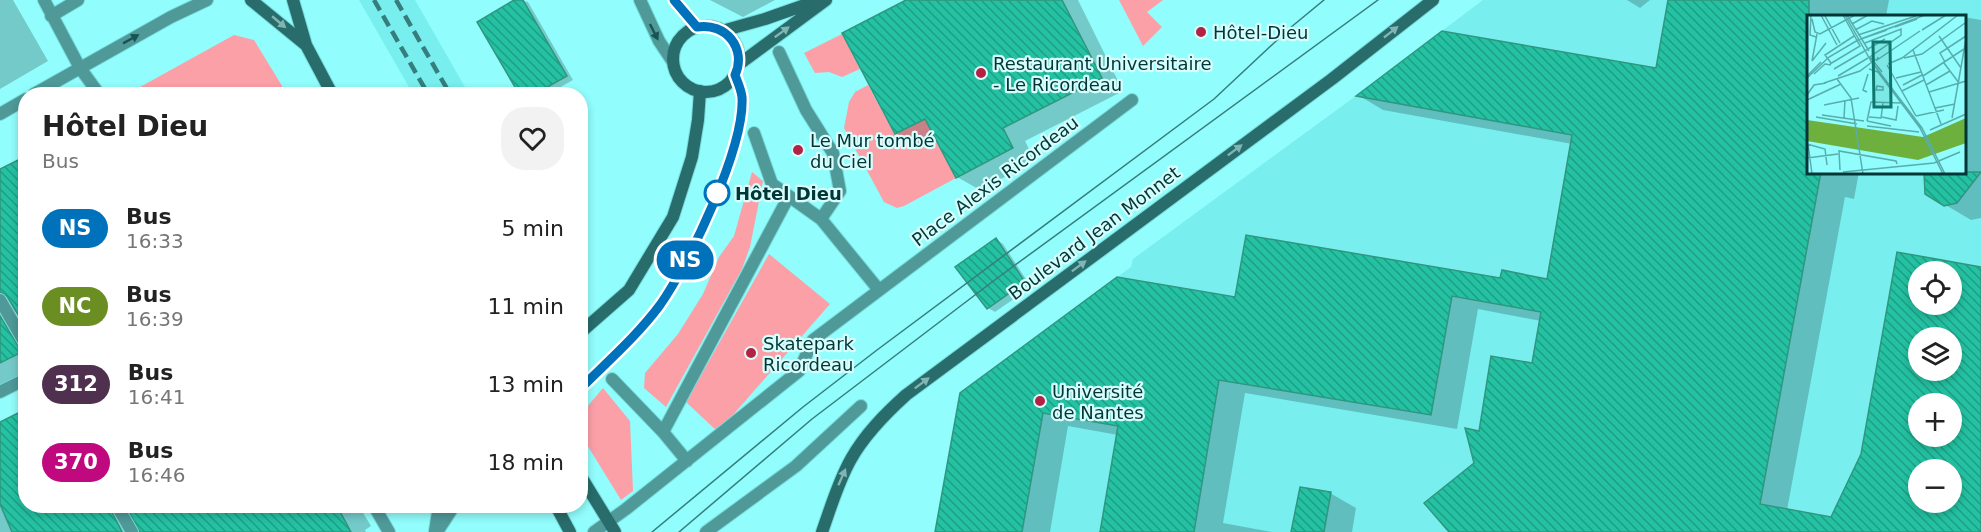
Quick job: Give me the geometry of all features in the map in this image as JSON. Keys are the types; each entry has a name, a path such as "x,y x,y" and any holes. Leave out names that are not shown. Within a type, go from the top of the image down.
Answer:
{"main road":[{"path":"251,0 306,45"},
{"path":"293,0 306,45 328,87"},
{"path":"722,31 820,0"},
{"path":"738,65 826,0"},
{"name":"Boulevard Jean Monnet","path":"822,532 834,497 852,457 878,421 906,395 1332,79 1432,0"},
{"path":"697,27 713,27 722,31 736,45 738,65 735,75 724,87 715,91 700,92 683,83 677,76 673,62 677,43 697,27"},
{"path":"588,326 629,290 673,218 692,157 700,92"},
{"path":"588,488 612,527"},
{"path":"560,513 570,532"}],"street":[{"path":"44,0 80,68 94,87"},
{"path":"51,16 78,0"},
{"path":"46,87 171,17 207,0"},
{"path":"640,0 659,41 673,62"},
{"path":"674,0 697,27"},
{"path":"779,52 806,110 832,153 840,191 821,219"},
{"name":"Place Alexis Ricordeau","path":"594,532 612,527 687,461 799,370 813,340 1132,100"},
{"path":"0,114 18,104"},
{"path":"754,133 772,184 821,219 879,290"},
{"path":"663,432 789,196"},
{"path":"0,300 18,331"},
{"path":"612,379 663,432 687,461"},
{"path":"0,392 18,383"},
{"path":"706,532 796,466 861,406"},
{"path":"121,513 132,532"},
{"path":"378,513 389,532"},
{"path":"435,532 439,513"},
{"path":"435,532 449,513"}],"shaded area":[{"path":"359,0 415,0 465,87 409,87"},
{"path":"1119,0 1163,0 1147,12 1162,27 1143,46"},
{"path":"1483,0 1981,0 1981,532 935,532 960,393 1131,267 1133,259"},
{"path":"842,34 860,69 842,77 829,72 815,73 804,53"},
{"path":"234,35 254,40 283,87 140,87"},
{"path":"868,85 895,135 935,114 944,129 933,136 956,178 904,206 897,208 884,202 844,128 849,102 855,92"},
{"path":"752,172 763,181 750,247 742,269 666,407 644,388 645,373 678,334 703,294 719,257 734,236"},
{"name":"Skatepark Ricordeau","path":"769,254 830,304 718,432 686,402"},
{"path":"603,388 630,421 633,491 621,500 588,446 588,406"}],"building":[{"path":"514,0 523,0 567,76 547,87 515,87 477,22"},
{"name":"Restaurant Universitaire - Le Ricordeau","path":"906,0 1062,0 1102,78 1003,128 1013,148 956,178 925,119 895,134 842,33"},
{"path":"1668,0 1809,0 1809,15 1807,15 1807,174 1821,174 1760,504 1831,517 1861,454 1897,252 1947,261 1908,261 1908,315 1962,315 1962,264 1981,267 1981,532 1449,532 1424,503 1474,463 1465,428 1479,431 1491,356 1532,363 1541,312 1452,296 1431,415 1219,380 1194,532 1100,532 1118,426 1043,413 1022,532 935,532 960,393 1117,277 1235,297 1246,235 1500,278 1502,270 1547,279 1572,135 1356,96 1442,31 1656,68"},
{"path":"18,160 18,315 7,296 0,292 0,169"},
{"path":"1981,172 1957,203 1944,206 1925,194 1924,174"},
{"path":"996,238 1025,282 987,309 955,267"},
{"path":"0,316 18,345 18,354 0,363"},
{"path":"18,413 18,513 112,513 122,532 12,532 0,504 0,422"},
{"path":"1300,487 1331,492 1324,532 1291,532"},
{"path":"130,513 341,513 351,532 140,532"}],"tram line":[{"path":"652,532 803,407 1214,99 1290,28 1324,0"},
{"path":"679,532 812,419 996,279 1378,0"}],"railway":[{"path":"374,0 424,87"},
{"path":"396,0 446,87"}],"bus line":[{"name":"NS","path":"588,381 638,331 676,279 716,196 737,141 742,99 735,75 739,60 736,45 727,33 717,28 697,27 674,0"}],"place":[{"name":"Hôtel-Dieu","path":"1201,32"},
{"name":"Restaurant Universitaire - Le Ricordeau","path":"981,73"},
{"name":"Le Mur tombé du Ciel","path":"798,150"},
{"name":"Hôtel Dieu","path":"717,193"},
{"name":"Skatepark Ricordeau","path":"751,353"},
{"name":"Université de Nantes","path":"1040,401"}]}
